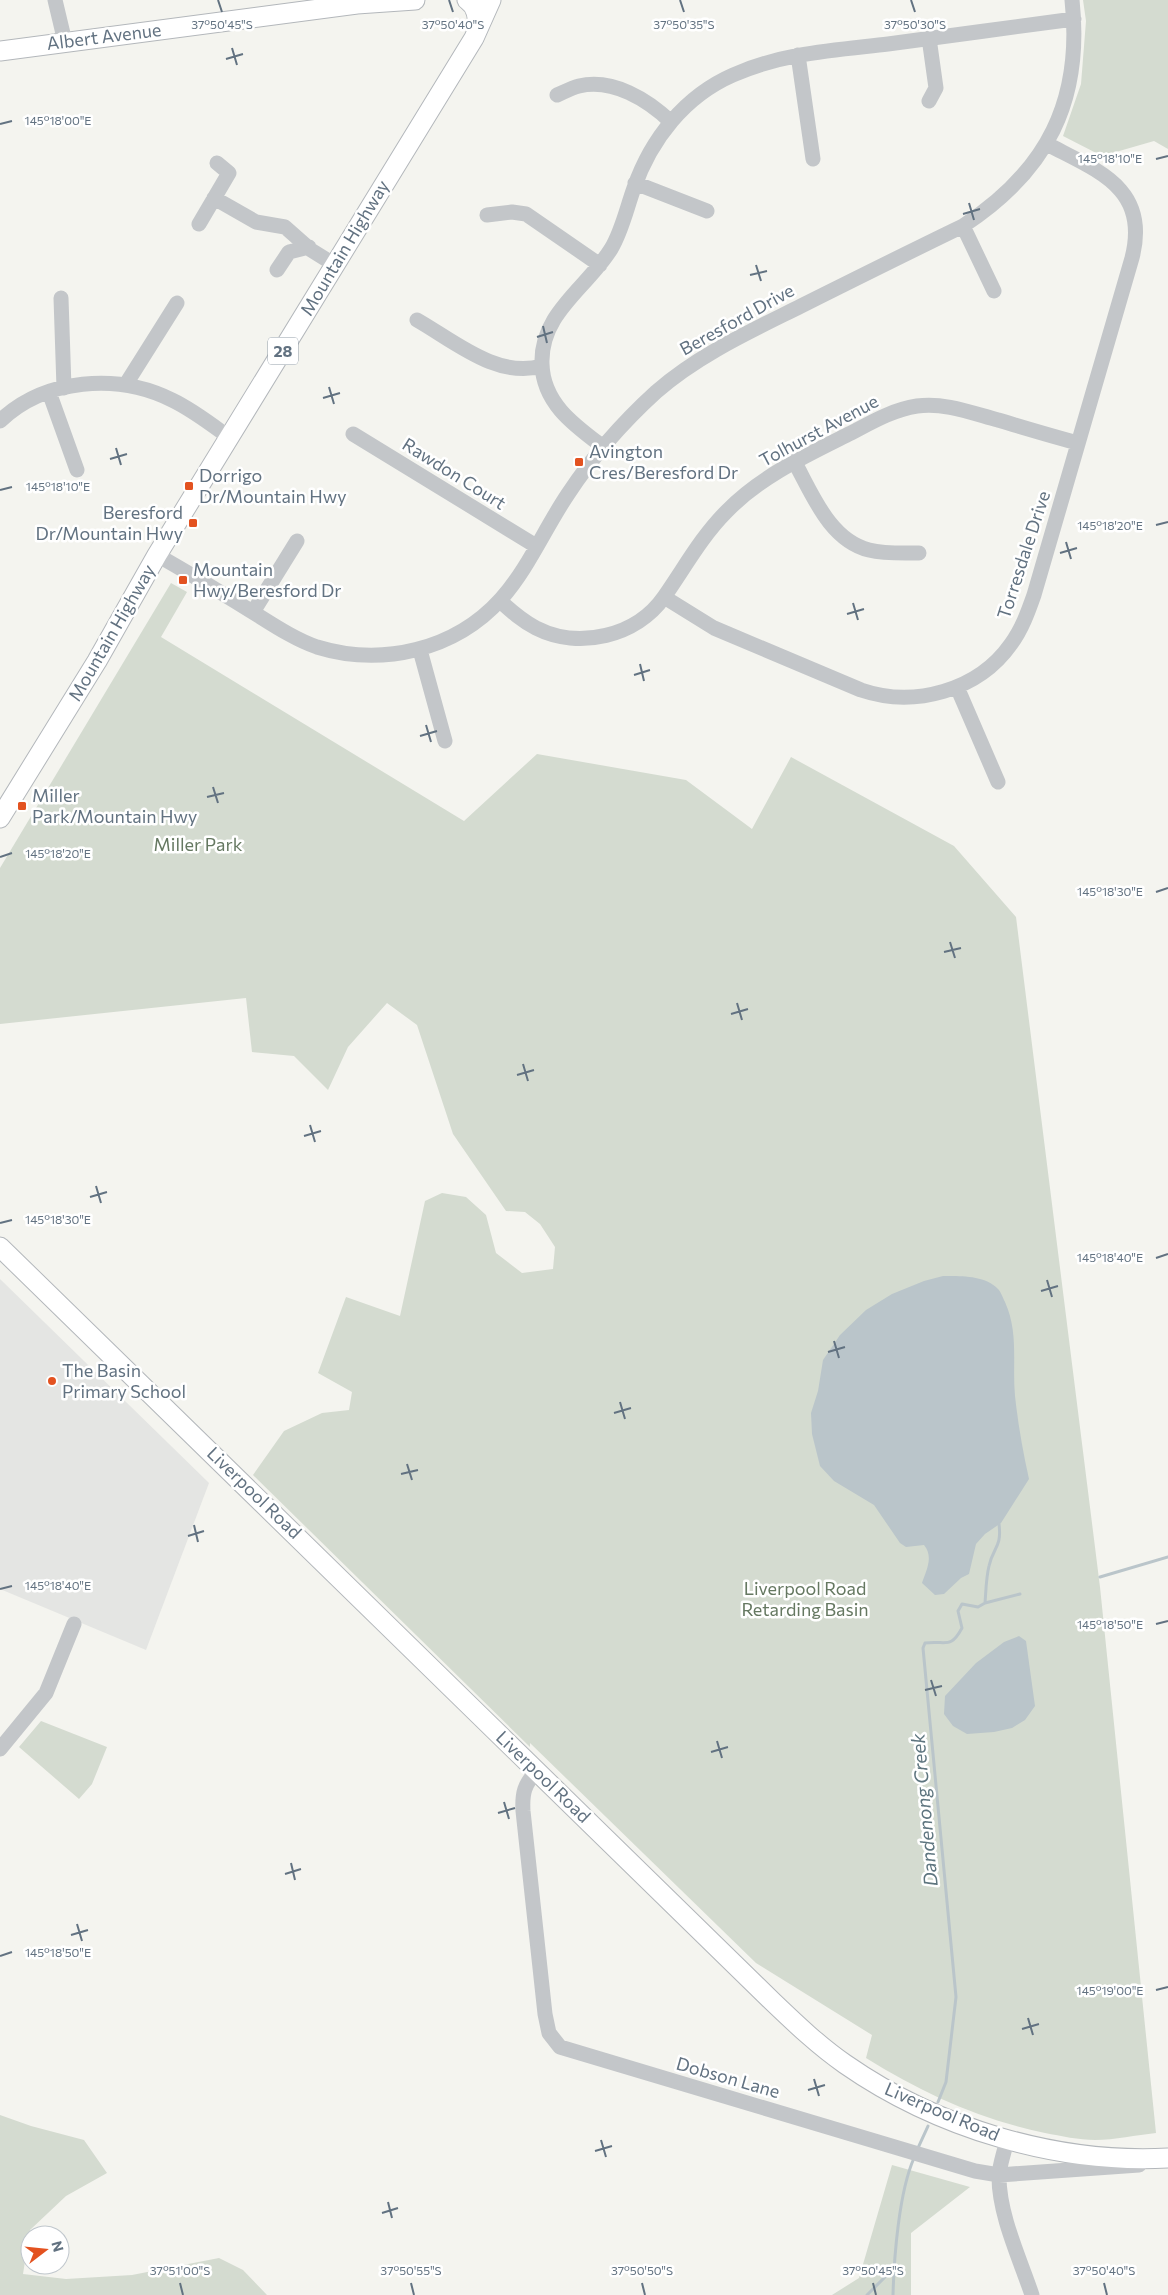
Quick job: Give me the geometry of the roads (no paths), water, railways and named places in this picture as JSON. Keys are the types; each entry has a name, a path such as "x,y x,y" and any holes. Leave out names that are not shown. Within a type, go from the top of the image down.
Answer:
{"main road":[{"name":"Albert Avenue","path":"0,51 365,2 413,0"},
{"path":"467,0 472,3 478,17 476,33"},
{"name":"Mountain Highway","path":"0,818 97,661 157,555 476,33 491,0"},
{"name":"Mountain Highway","path":"476,33 498,12 504,0"},
{"name":"Liverpool Road","path":"0,1247 773,2002 830,2052 877,2084 908,2102 946,2118 1008,2139 1085,2155 1168,2159"}],"street":[{"path":"55,0 65,42"},
{"name":"Beresford Drive","path":"157,555 284,632 317,646 358,655 391,655 420,650 449,638 475,623 500,601 602,446 657,391 716,350 963,226 988,209 1013,187 1047,144 1055,129 1069,84 1075,35 1072,0"},
{"path":"602,446 568,420 548,389 542,366 542,351 552,321 560,308 600,265 613,246 635,183 656,141 671,122 699,95 732,75 774,60 798,55 1074,19"},
{"path":"928,38 936,88 929,101"},
{"path":"798,55 813,159"},
{"path":"557,95 578,86 595,84 644,100 671,122"},
{"name":"Torresdale Drive","path":"664,597 714,628 871,694 902,698 924,696 957,687 974,678 999,658 1012,643 1022,626 1034,595 1135,247 1136,219 1128,198 1111,179 1047,144"},
{"path":"199,224 229,173 217,164"},
{"path":"635,183 707,211"},
{"path":"214,198 256,222 285,227 335,265"},
{"path":"487,215 512,212 526,214 600,265"},
{"path":"963,226 994,291"},
{"path":"277,270 289,252 309,247"},
{"path":"61,298 64,388"},
{"path":"126,384 177,303"},
{"path":"417,320 487,361 508,368 533,369 542,366"},
{"path":"2,413 49,392 64,388 95,382 126,384 150,390 173,400 230,438"},
{"path":"49,392 77,470"},
{"name":"Tolhurst Avenue","path":"500,601 536,628 556,636 593,638 623,630 651,611 664,597 700,541 727,511 755,486 794,461 886,415 919,406 946,406 1078,443"},
{"name":"Rawdon Court","path":"353,434 536,546"},
{"path":"794,461 824,514 837,532 852,543 867,550 882,553 919,553"},
{"path":"253,612 297,541"},
{"path":"420,650 445,742"},
{"path":"957,687 998,782"},
{"path":"0,1749 46,1693 74,1624"},
{"name":"Dobson Lane","path":"538,1771 530,1778 524,1790 523,1811 544,2014 549,2033 554,2042 560,2047 571,2052 975,2171 999,2175 1074,2171 1168,2159"},
{"path":"1008,2139 999,2175 1003,2209 1032,2295"}],"waterway":[{"path":"985,1603 989,1566 998,1543 999,1524"},
{"name":"Dandenong Creek","path":"1100,1577 1168,1557"},
{"name":"Dandenong Creek","path":"938,2102 946,2082 956,1997 923,1648 925,1643 951,1642 958,1635 962,1628 958,1611 962,1604 978,1607 985,1603 1020,1594"},
{"name":"Dandenong Creek","path":"917,2150 928,2126"},
{"name":"Dandenong Creek","path":"893,2295 896,2244 901,2206 914,2158"},
{"path":"867,2295 894,2268"}],"place":[{"name":"Avington Cres/Beresford Dr","path":"579,462"},
{"name":"Dorrigo Dr/Mountain Hwy","path":"189,486"},
{"name":"Beresford Dr/Mountain Hwy","path":"193,523"},
{"name":"Mountain Hwy/Beresford Dr","path":"183,580"},
{"name":"Miller Park/Mountain Hwy","path":"22,806"},
{"name":"The Basin Primary School","path":"52,1381"}],"park label":[{"name":"Miller Park","path":"198,845"},
{"name":"Liverpool Road Retarding Basin","path":"805,1599"}]}
